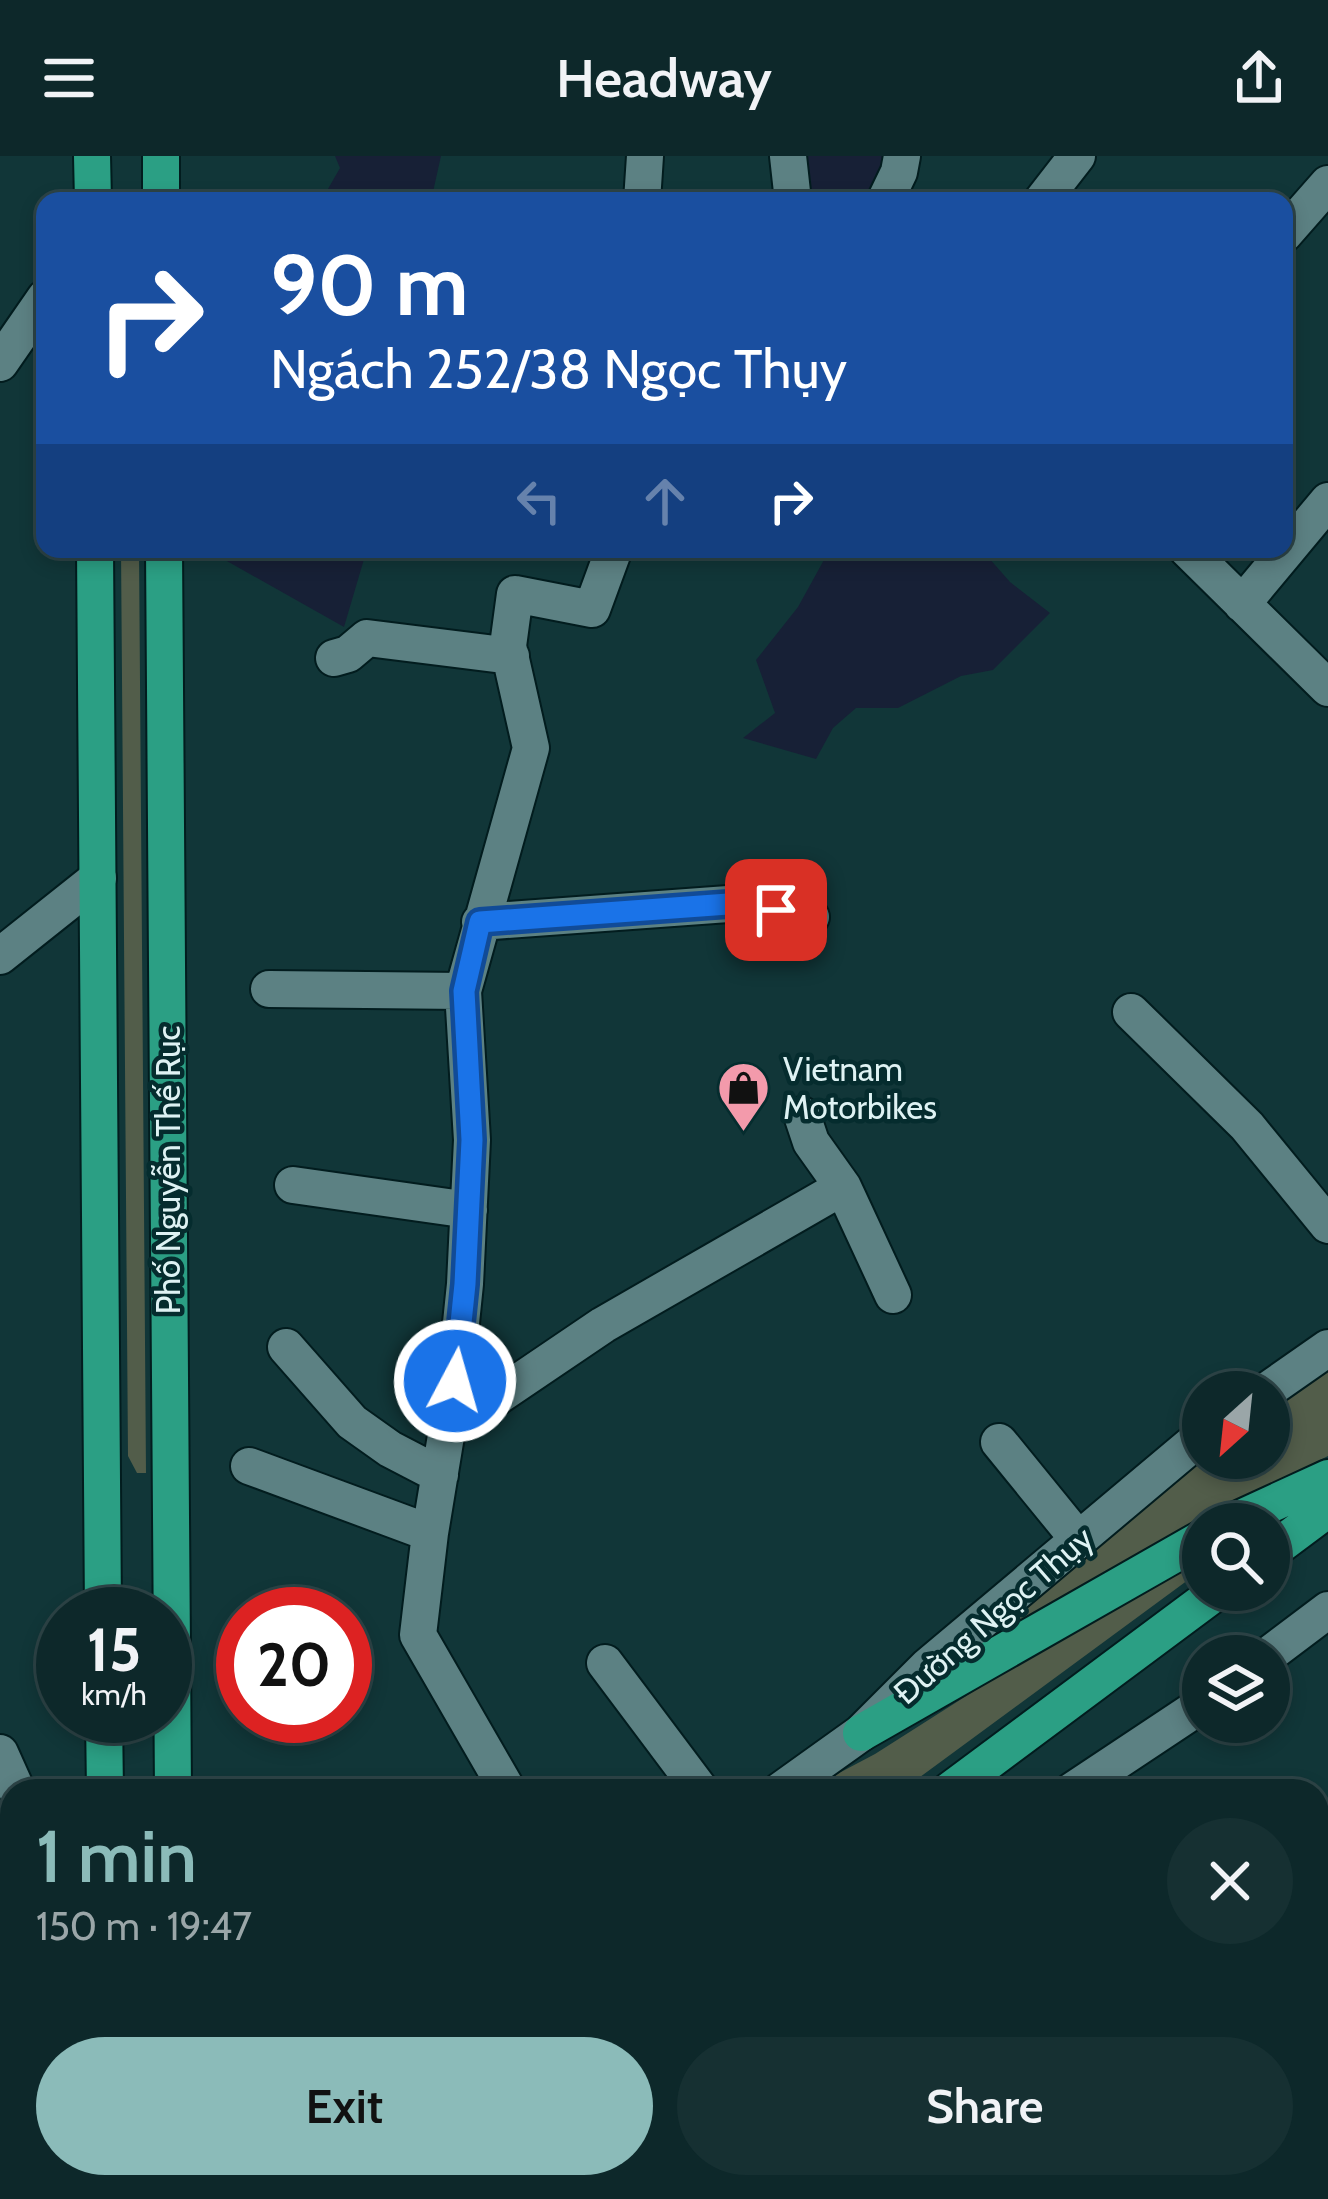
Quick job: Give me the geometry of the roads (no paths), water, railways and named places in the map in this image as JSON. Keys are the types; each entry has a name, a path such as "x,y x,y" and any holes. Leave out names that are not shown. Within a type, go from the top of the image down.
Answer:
{"main road":[{"path":"92,156 93,192"},
{"path":"161,156 161,192"},
{"name":"Phố Nguyễn Thế Rục","path":"95,558 104,1587"},
{"name":"Phố Nguyễn Thế Rục","path":"164,558 173,1779"},
{"path":"1274,1503 1328,1478"},
{"path":"1290,1537 1328,1509"},
{"path":"861,1733 1182,1550"},
{"path":"965,1779 1191,1611"},
{"path":"104,1743 105,1779"}],"street":[{"path":"643,192 646,156"},
{"path":"788,156 792,192"},
{"path":"892,192 902,156"},
{"path":"1049,192 1077,156"},
{"path":"1293,224 1328,184"},
{"path":"0,363 36,311"},
{"path":"1293,543 1328,501"},
{"path":"501,1779 418,1635 465,1284 472,1140 464,991 531,748 508,646 515,594 592,609 611,558"},
{"path":"1196,558 1328,688"},
{"path":"1242,604 1280,558"},
{"path":"334,658 348,654 367,638 511,656"},
{"path":"0,956 98,878"},
{"path":"480,922 742,903 811,917"},
{"path":"269,989 464,991"},
{"path":"1131,1012 1247,1126 1328,1226"},
{"path":"802,1115 811,1142 843,1187 893,1295"},
{"path":"293,1185 470,1210"},
{"path":"448,1430 602,1325 843,1187"},
{"path":"286,1346 352,1422 390,1449 440,1474"},
{"path":"1290,1375 1328,1348"},
{"path":"999,1442 1078,1539"},
{"name":"Đường Ngọc Thụy","path":"797,1779 861,1733 928,1666 1182,1452"},
{"path":"250,1466 430,1533"},
{"path":"1290,1640 1326,1615"},
{"path":"605,1663 692,1779"},
{"path":"1090,1779 1182,1718"}],"water":[{"path":"335,156 441,156 433,192 326,192 340,168"},
{"path":"805,156 892,156 876,192 804,191"},
{"path":"222,558 364,558 344,627"},
{"path":"825,558 989,558 1010,582 1050,613 993,670 961,676 898,708 856,708 833,728 816,759 743,738 775,713 756,660 798,607"}],"place":[{"name":"Vietnam Motorbikes","path":"744,1134"}]}
